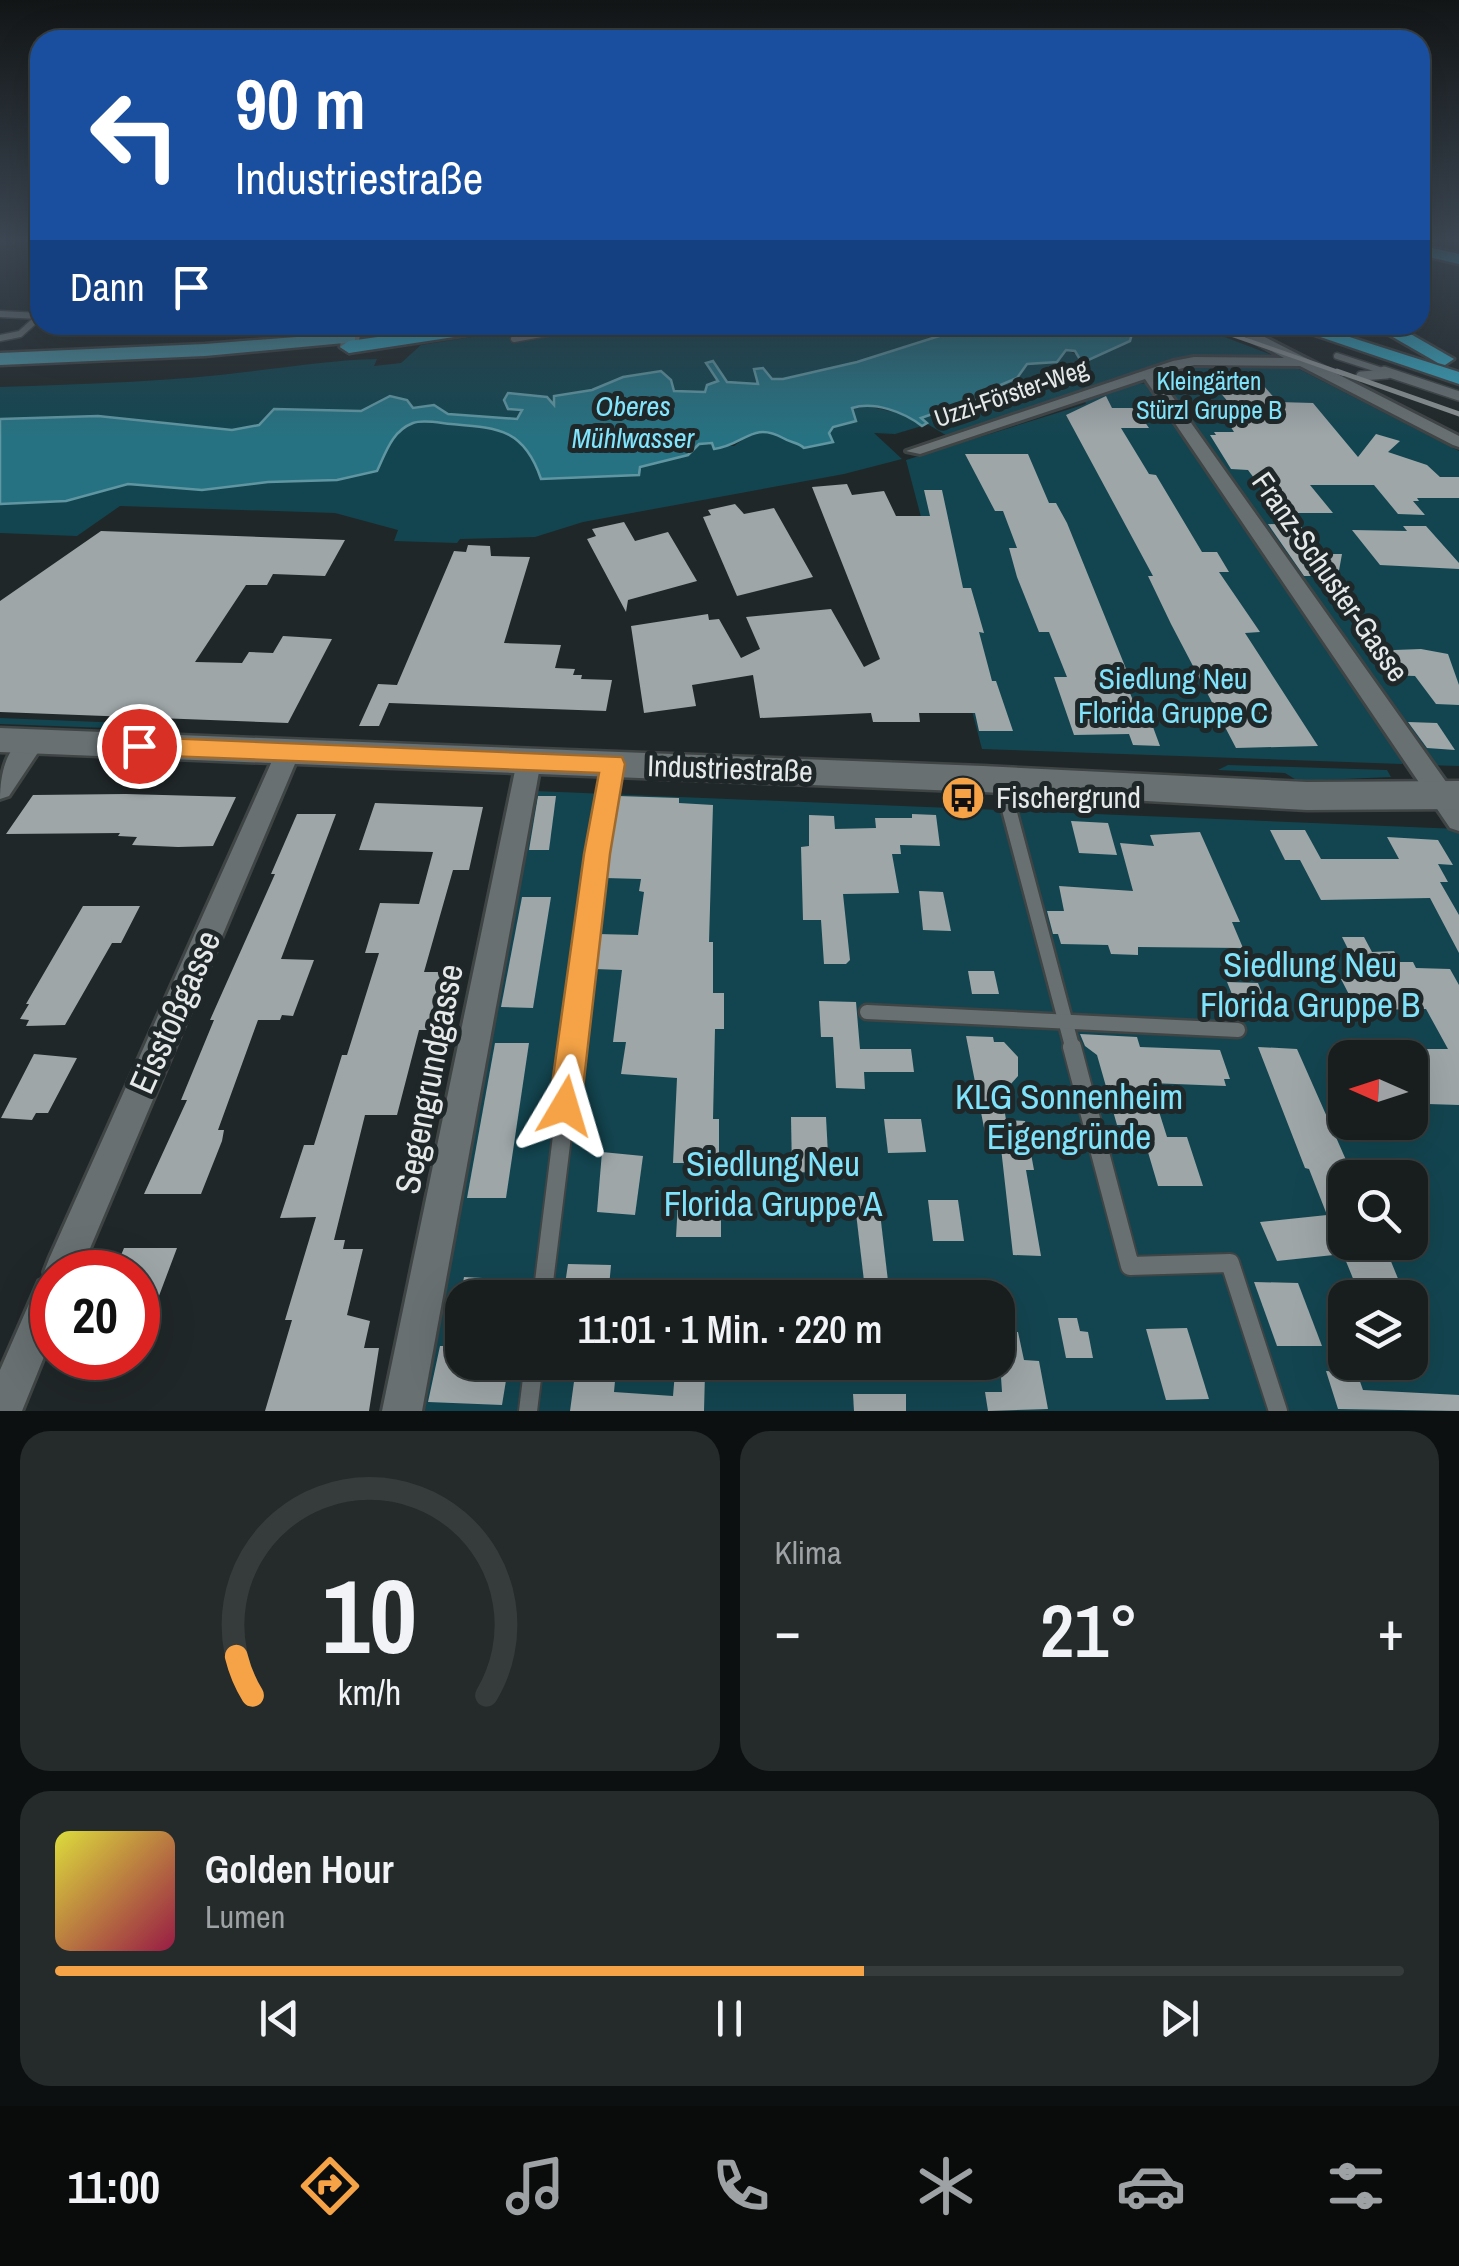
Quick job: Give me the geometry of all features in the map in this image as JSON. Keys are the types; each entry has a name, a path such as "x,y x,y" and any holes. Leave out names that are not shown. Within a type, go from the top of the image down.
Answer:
{"highway":[{"path":"1326,335 1459,377"},
{"path":"1348,335 1459,377"},
{"path":"1400,335 1459,365"}],"main road":[{"path":"0,360 206,350 354,337"},
{"path":"0,373 76,371 354,337"}],"street":[{"path":"1251,335 1459,442"},
{"name":"Uzzi-Förster-Weg","path":"914,451 952,442 1148,372 1194,361 1302,362"},
{"name":"Franz-Schuster-Gasse","path":"1148,372 1449,794 1459,820"},
{"name":"Industriestraße","path":"0,740 1307,796 1449,794"},
{"path":"0,789 33,742"},
{"name":"Eisstoßgasse","path":"72,1250 288,752"},
{"name":"Segengrundgasse","path":"402,1411 529,761"},
{"path":"2,1411 30,1345"}],"lane":[{"path":"0,314 30,316"},
{"path":"0,338 20,334 30,325"},
{"path":"514,340 539,335"},
{"path":"1337,356 1459,396"},
{"path":"1361,376 1391,374"},
{"path":"544,1280 597,854 613,764"},
{"path":"1002,780 1130,1266 1230,1262 1278,1411"},
{"path":"866,1012 1238,1030"},
{"path":"528,1411 532,1380"}],"green space":[{"path":"485,335 942,335 857,362 783,379 772,379 755,370 759,384 718,382 707,385 706,392 689,394 623,377 592,390 555,396 555,405 522,409 517,419 448,414 434,405 413,408 390,396 361,411 274,409 259,425 232,430 98,416 0,419 0,387 159,380 377,359 374,366 401,363 421,345"},
{"path":"1123,335 1219,335 1272,355 1190,358 949,437 919,419 997,391 996,387 1017,377 1027,364 1057,362 1066,350 1080,356"},
{"name":"Kleingärten Stürzl Gruppe B","path":"1191,363 1291,365 1459,451 1459,766 1426,765 1170,398 1162,380 1167,371"},
{"name":"Siedlung Neu Florida Gruppe C","path":"1131,383 1152,384 1405,756 1402,764 982,749 906,460 1086,404 1084,399"},
{"path":"862,405 908,415 922,426 895,434 874,433 902,459 844,474 583,522 535,537 460,539 457,543 394,541 398,530 335,513 120,506 77,536 0,533 0,504 66,501 128,484 202,490 268,482 337,480 376,471 395,435 415,421 489,427 515,435 534,460 639,474 639,467 688,455 699,444 734,446 761,433 787,437 805,448 833,442 829,433 833,427 856,420 851,407"},
{"path":"0,718 174,725 163,733 134,734 134,729 0,724"},
{"path":"1228,765 1387,770 1391,777 1298,781 1285,773 1218,770"},
{"path":"535,791 1459,829 1459,1411 417,1411"}],"water":[{"name":"Oberes Mühlwasser","path":"942,335 1132,335 1130,341 1082,363 1075,351 1066,350 1057,362 1027,364 1017,378 996,387 998,391 921,418 927,423 922,426 889,409 861,406 852,408 856,421 833,427 829,433 833,442 804,448 772,433 756,433 725,447 714,449 712,443 699,444 688,455 640,467 639,475 541,479 527,450 508,434 483,427 422,421 395,437 377,471 337,480 268,482 202,490 128,484 66,501 0,504 0,419 98,416 232,430 259,425 274,409 361,411 390,396 407,400 413,408 434,405 448,414 517,419 522,410 508,409 504,400 508,393 547,397 554,405 554,396 661,371 671,380 674,391 705,392 707,385 718,381 706,363 713,361 727,382 758,384 754,369 763,368 772,379 783,379 857,362"}],"building":[{"path":"1225,377 1256,377 1278,402 1313,403 1358,457 1376,434 1400,441 1388,452 1427,465 1440,477 1459,477 1459,498 1417,498 1419,501 1413,501 1425,515 1398,514 1374,485 1310,485 1333,513 1280,513 1248,470 1231,469 1210,435 1234,432 1227,421 1236,421 1233,416 1241,417 1218,390 1235,390"},
{"path":"1106,396 1112,408 1135,408 1149,428 1121,428 1149,474 1156,475 1202,552 1217,552 1229,572 1219,572 1260,632 1245,633 1318,746 1236,748 1148,576 1153,576 1066,415"},
{"path":"965,454 1028,454 1049,503 1056,503 1067,523 1133,686 1127,686 1144,727 1153,727 1160,746 1133,745 1129,734 1074,735 1054,677 1067,677 1049,632 1039,632 1017,577 1009,548 1017,548 1003,511 995,511"},
{"path":"847,484 852,495 884,491 896,516 930,516 924,490 942,490 963,588 971,588 992,681 996,681 1013,731 979,731 975,713 919,713 920,722 873,722 871,713 760,718 753,675 692,685 696,706 644,713 631,626 708,614 709,620 719,619 741,658 760,649 746,617 831,609 864,667 880,659 812,487"},
{"path":"735,504 744,514 774,508 813,577 737,596 703,517 711,515 708,510"},
{"path":"624,522 635,541 668,532 697,581 628,600 626,612 587,539 596,536 592,529"},
{"path":"1268,524 1300,525 1321,554 1342,554 1338,576 1304,576"},
{"path":"1403,526 1426,526 1459,563 1459,569 1380,565 1352,530 1407,531"},
{"path":"101,531 345,540 325,576 273,574 267,585 246,585 195,662 242,663 249,652 273,653 283,636 332,639 288,723 0,712 0,601"},
{"path":"468,545 490,546 491,556 530,557 504,643 561,645 555,668 575,669 573,675 582,675 581,679 612,680 606,711 389,703 379,726 359,726 378,684 397,685 454,551 466,552"},
{"path":"1421,649 1448,654 1459,685 1459,705 1436,704 1415,676 1384,675 1368,651"},
{"path":"1408,722 1437,723 1455,750 1427,748"},
{"path":"33,795 236,797 213,846 178,847 132,845 137,837 118,836 120,833 6,834"},
{"path":"538,796 556,796 549,850 529,850"},
{"path":"618,796 679,798 679,803 713,805 709,942 713,942 713,993 724,993 724,1029 715,1029 713,1119 719,1119 719,1163 673,1163 677,1078 621,1074 626,1042 613,1042 622,970 594,969 598,934 638,935 644,892 639,891 641,879 605,878"},
{"path":"375,803 483,807 469,870 453,870 424,972 442,972 428,1030 419,1030 397,1115 365,1115 334,1240 345,1240 343,1249 363,1249 347,1315 370,1321 364,1348 379,1348 369,1411 265,1411 292,1320 285,1320 316,1217 280,1218 304,1145 314,1145 342,1055 347,1055 379,953 365,953 380,903 419,904 433,852 359,850"},
{"path":"297,814 336,814 281,959 314,960 293,1016 258,1020 218,1130 224,1130 222,1141 201,1194 144,1194 187,1100 181,1100 214,1020 210,1020 275,874 271,874"},
{"path":"912,814 936,815 940,846 900,845 901,854 892,854 899,893 843,894 850,960 846,964 824,964 821,920 803,920 801,847 809,846 809,815 834,816 835,829 876,828 875,818 912,818"},
{"path":"1071,821 1108,823 1117,855 1079,853"},
{"path":"1270,830 1305,830 1321,859 1399,859 1387,837 1438,840 1453,865 1438,864 1448,882 1440,882 1459,915 1459,953 1430,898 1321,900 1300,860 1285,860"},
{"path":"1200,832 1240,922 1232,922 1243,948 1138,947 1138,955 1111,954 1108,945 1061,944 1058,934 1053,934 1047,911 1064,911 1059,886 1133,891 1120,843 1154,846 1150,835"},
{"path":"919,891 943,892 951,931 923,930"},
{"path":"522,897 551,897 533,1008 501,1007"},
{"path":"83,906 140,906 121,943 112,943 65,1025 26,1026 29,1020 20,1019 26,1004"},
{"path":"1342,937 1364,937 1372,952 1394,951 1400,962 1413,962 1416,968 1450,969 1459,985 1459,1105 1428,1104 1428,1049 1448,1049 1426,1009 1357,1010 1341,979 1363,979"},
{"path":"968,971 994,971 999,994 972,994"},
{"path":"1227,982 1258,983 1267,1005 1236,1004"},
{"path":"819,1001 856,1002 860,1049 911,1049 914,1072 864,1072 865,1089 836,1088 833,1037 821,1037"},
{"path":"1080,1034 1137,1037 1140,1047 1220,1050 1230,1079 1224,1079 1226,1086 1150,1083 1167,1137 1187,1137 1203,1186 1158,1186 1140,1125 1117,1125 1097,1055 1085,1046"},
{"path":"966,1036 993,1037 994,1042 1004,1042 1018,1057 1018,1076 1002,1094 1006,1120 1025,1121 1034,1170 1026,1170 1041,1256 1013,1255 1001,1148 988,1148"},
{"path":"495,1043 529,1043 506,1198 467,1198"},
{"path":"1258,1047 1297,1049 1328,1119 1328,1140 1337,1140 1346,1160 1328,1160 1328,1256 1277,1261 1260,1222 1327,1215 1309,1169 1305,1168"},
{"path":"34,1054 77,1058 48,1113 36,1113 32,1120 1,1118"},
{"path":"791,1117 826,1117 829,1173 792,1172"},
{"path":"884,1119 921,1119 926,1152 888,1153"},
{"path":"602,1152 643,1156 635,1215 597,1212"},
{"path":"854,1196 878,1196 888,1280 864,1280"},
{"path":"928,1200 958,1200 964,1241 933,1241"},
{"path":"678,1202 710,1202 710,1213 721,1213 721,1237 676,1237"},
{"path":"177,1248 160,1293 160,1250 123,1250"},
{"path":"1345,1260 1390,1260 1399,1280 1354,1280"},
{"path":"568,1264 611,1265 610,1280 566,1280"},
{"path":"464,1277 522,1280 463,1280"},
{"path":"1254,1282 1298,1283 1322,1346 1277,1346"},
{"path":"1058,1318 1077,1318 1080,1331 1088,1332 1093,1358 1066,1358"},
{"path":"1187,1328 1209,1399 1166,1400 1146,1329"},
{"path":"1018,1332 1024,1360 1039,1361 1048,1409 988,1411 985,1392 1002,1392 1001,1380 1015,1380"},
{"path":"440,1346 445,1346 445,1380 506,1380 502,1405 428,1402"},
{"path":"574,1380 615,1380 614,1392 673,1396 674,1380 705,1380 704,1411 570,1411"},
{"path":"1329,1380 1359,1380 1363,1390 1459,1395 1459,1411 1338,1409"},
{"path":"853,1394 906,1394 906,1411 854,1411"}],"railway":[{"path":"1233,335 1344,374"},
{"path":"1337,371 1459,414"}],"place":[{"name":"Fischergrund","path":"963,798"}],"route":[{"path":"139,746 613,764 597,854 565,1106"}],"park label":[{"name":"Siedlung Neu Florida Gruppe B","path":"1310,985"},
{"name":"KLG Sonnenheim Eigengründe","path":"1069,1117"},
{"name":"Siedlung Neu Florida Gruppe A","path":"773,1184"}]}
